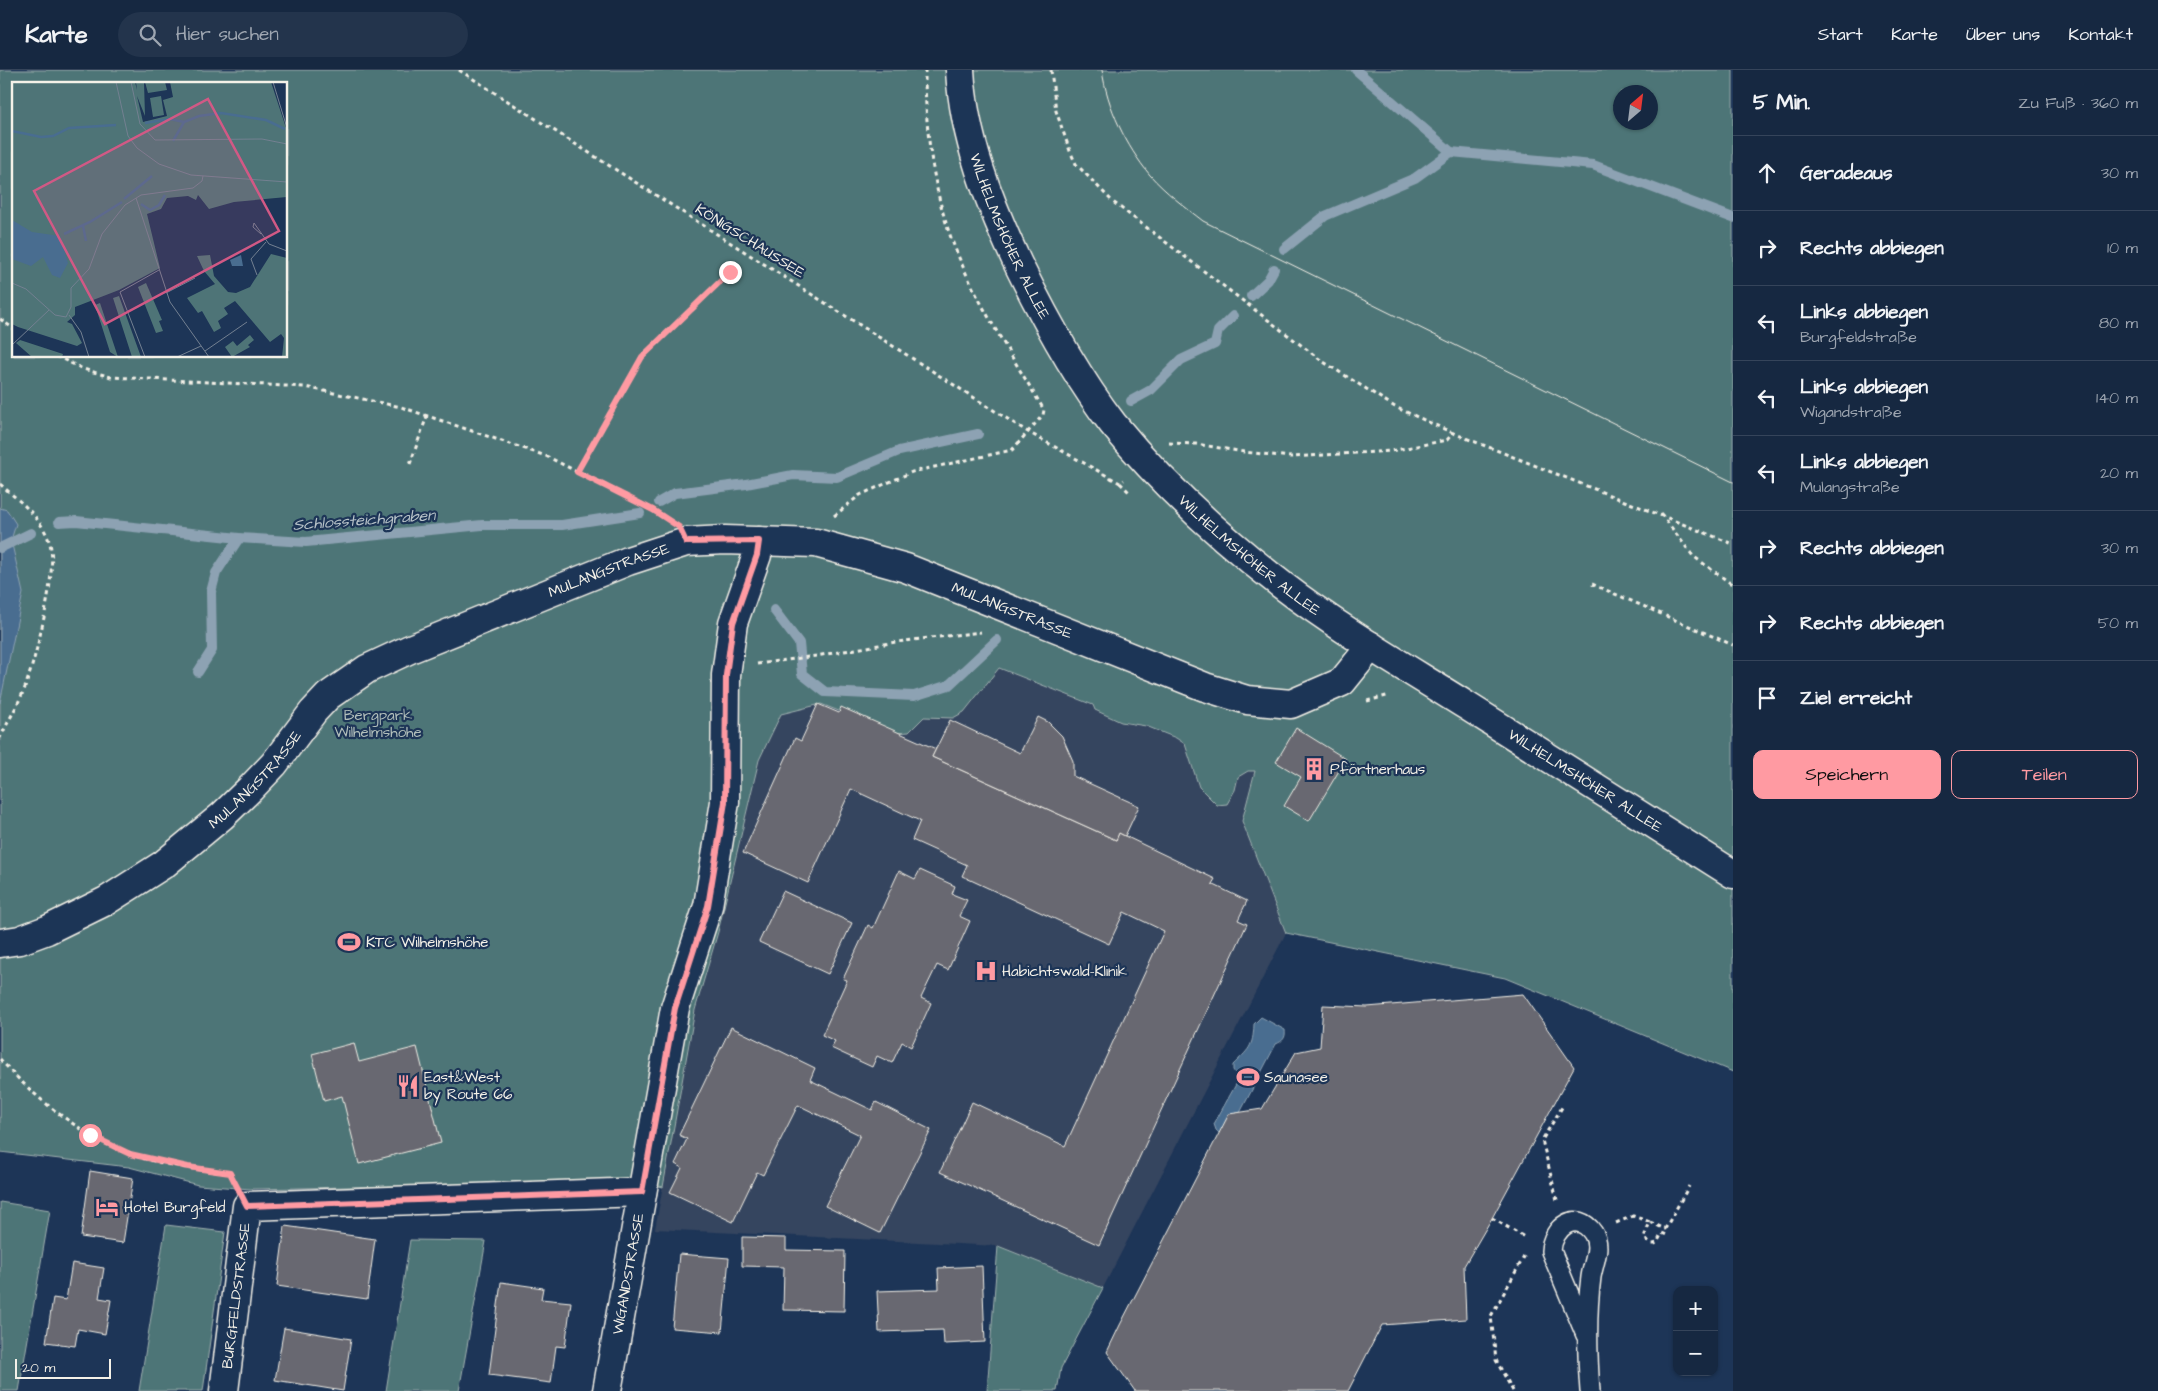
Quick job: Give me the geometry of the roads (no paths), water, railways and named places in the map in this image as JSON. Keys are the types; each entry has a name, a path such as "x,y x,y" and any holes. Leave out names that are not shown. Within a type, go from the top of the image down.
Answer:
{"street":[{"name":"WILHELMSHÖHER ALLEE","path":"960,70 961,94 974,156 1001,228 1033,295 1079,373 1113,423 1147,462 1184,500 1240,551 1283,586 1371,646 1733,874"},
{"name":"MULANGSTRASSE","path":"0,943 20,940 48,930 106,901 164,864 222,816 250,789 274,764 313,712 328,696 367,669 410,649 628,561 686,542 759,541 816,543 906,568 1205,687 1246,700 1291,704 1342,682 1371,646"},
{"name":"WIGANDSTRASSE","path":"607,1391 675,1008 708,906 725,802 726,675 733,623 757,555 759,541"},
{"name":"BURGFELDSTRASSE","path":"224,1391 247,1206 642,1192"}],"lane":[{"path":"1586,1335 1551,1252 1551,1242 1555,1233 1564,1225 1573,1222 1585,1225 1594,1233 1598,1244 1591,1277 1586,1335 1590,1391"}],"waterway":[{"path":"1356,70 1451,152"},
{"name":"Schlossteichgraben","path":"1284,249 1325,216 1415,178 1451,152 1593,165 1733,218"},
{"name":"Schlossteichgraben","path":"1251,296 1268,280 1274,269"},
{"name":"Schlossteichgraben","path":"1131,401 1151,390 1181,360 1215,344 1218,331 1233,316"},
{"name":"Schlossteichgraben","path":"659,502 675,493 746,484 793,475 837,477 899,451 978,434"},
{"name":"Schlossteichgraben","path":"59,522 76,521 239,538 306,542 482,525 562,525 640,513"},
{"path":"0,548 31,533"},
{"path":"198,672 212,650 211,592 216,573 239,538"},
{"path":"774,610 799,643 802,674 825,692 914,696 949,685 997,640"}],"tram line":[{"path":"1102,70 1113,112 1141,164 1175,199 1203,221 1733,482"}],"place":[{"name":"Pförtnerhaus","path":"1314,769"},
{"name":"KTC Wilhelmshöhe","path":"349,942"},
{"name":"Habichtswald-Klinik","path":"986,971"},
{"name":"Saunasee","path":"1248,1077"},
{"name":"East&West by Route 66","path":"408,1086"},
{"name":"Hotel Burgfeld","path":"107,1207"}],"park label":[{"name":"Bergpark Wilhelmshöhe","path":"378,724"}]}
